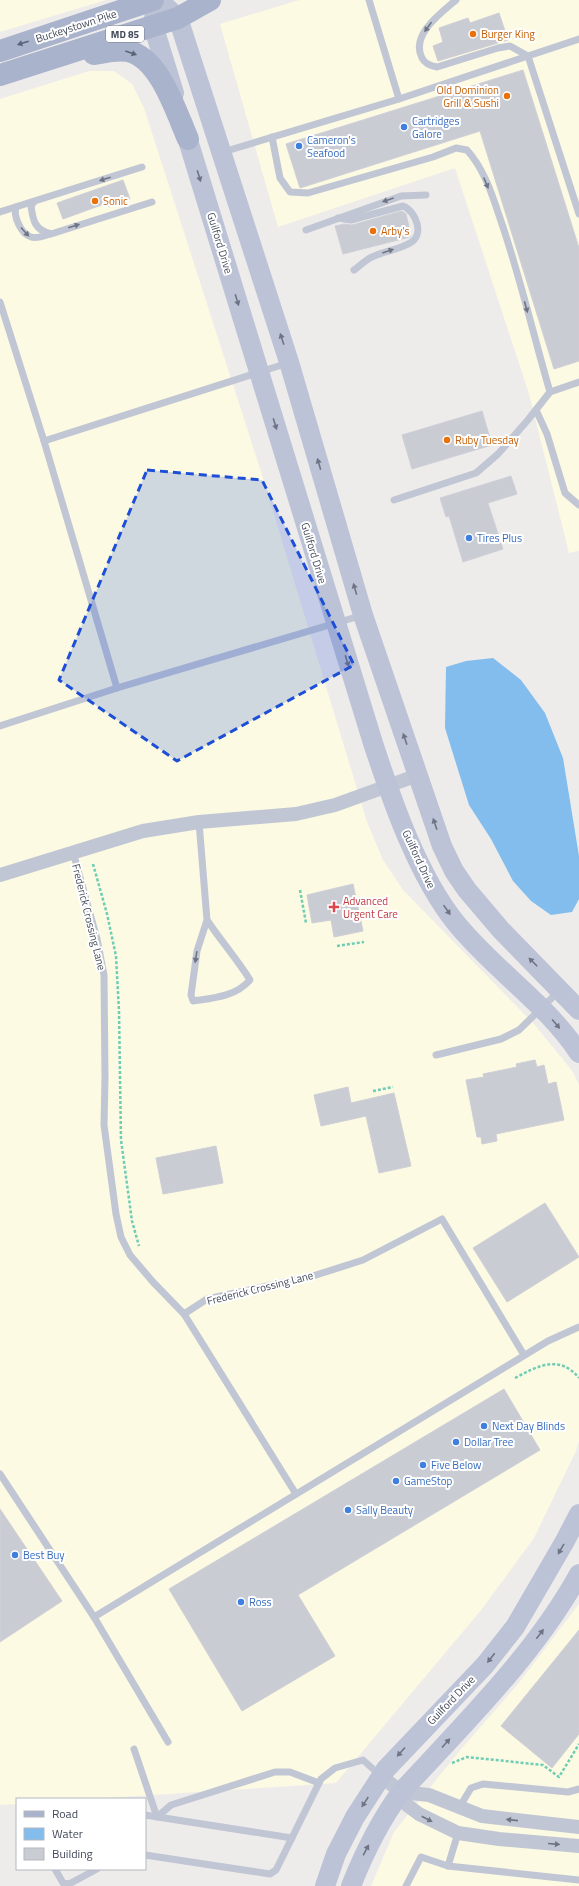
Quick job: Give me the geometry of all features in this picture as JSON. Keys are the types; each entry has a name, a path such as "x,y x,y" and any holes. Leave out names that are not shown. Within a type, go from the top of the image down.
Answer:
{"main road":[{"name":"Buckeystown Pike","path":"0,51 152,0"},
{"name":"Guilford Drive","path":"158,0 178,18 289,362 363,615 442,846 454,871 467,890 501,930 579,1010"},
{"name":"Guilford Drive","path":"158,0 153,25 336,623 388,787 419,862 436,894 448,912 474,942 542,1008 579,1053"},
{"name":"Buckeystown Pike","path":"0,75 178,18 210,0"},
{"path":"37,63 113,50 128,51 143,58 153,68 163,84 188,139"},
{"name":"Guilford Drive","path":"325,1886 336,1854 355,1817 381,1776 412,1740 485,1665 515,1627 579,1514"},
{"path":"351,1886 363,1856 387,1811 401,1792 502,1681 536,1640 579,1574"}],"street":[{"name":"Frederick Crossing Lane","path":"0,875 144,830 199,822 296,814 335,805 418,775"},
{"path":"381,1776 401,1792 408,1805 419,1814 458,1832 499,1839 579,1846"},
{"path":"401,1792 429,1794 459,1808 482,1816 579,1827"}],"lane":[{"path":"368,0 376,19 399,99"},
{"path":"456,0 436,17 425,31 419,46 421,57 424,61 438,67 498,48 510,46 528,56 577,200 579,214"},
{"path":"222,152 399,99 579,39"},
{"path":"272,137 280,178 290,192 308,193 433,157 456,148 467,150 476,160 496,205 514,260 550,392"},
{"path":"0,212 142,168"},
{"path":"306,230 401,196 426,195"},
{"path":"34,202 31,206 36,225 41,231 51,234"},
{"path":"16,207 14,212 16,219 23,231 30,237 38,238 152,202"},
{"path":"338,218 351,220 404,206 410,208 418,224 417,235 411,243 371,257 354,270"},
{"path":"0,302 44,441 117,688"},
{"path":"44,441 289,362"},
{"path":"394,500 476,473 498,454 550,392 579,382"},
{"path":"536,410 547,434 565,493 579,505"},
{"path":"0,726 117,688 363,615"},
{"path":"199,822 207,920 197,951 191,995 193,1001 223,997 245,986 250,980 235,956 225,946 207,920"},
{"name":"Frederick Crossing Lane","path":"73,852 97,939 104,975 104,1125 116,1214 121,1237 130,1255 153,1282 184,1314 208,1299 313,1276 362,1260 442,1220 524,1355"},
{"path":"436,1055 501,1039 519,1030 561,990"},
{"path":"184,1314 296,1494"},
{"path":"94,1617 524,1355 548,1341 579,1327"},
{"path":"0,1474 94,1617 168,1742"},
{"path":"134,1749 158,1817"},
{"path":"146,1855 270,1874 276,1870 321,1779 334,1768 363,1760 381,1776"},
{"path":"158,1817 171,1804 275,1772 290,1772 319,1783"},
{"path":"459,1808 471,1788 483,1784 568,1792 579,1788"},
{"path":"146,1815 292,1838"},
{"path":"448,1866 458,1832"},
{"path":"406,1886 421,1857 448,1866 579,1880"},
{"path":"56,1870 63,1884 69,1884 95,1870"}],"path":[{"path":"93,864 107,914 116,956 119,1011 121,1140 132,1221 140,1249"},
{"path":"300,890 306,923"},
{"path":"338,946 364,942"},
{"path":"373,1091 393,1087"},
{"path":"515,1378 546,1364 565,1366 579,1378"},
{"path":"449,1765 467,1757 543,1765 559,1777 579,1744"}],"highlighted area":[{"path":"147,470 262,480 354,665 177,761 59,680"}],"shaded area":[{"path":"0,0 106,0 0,32"},
{"path":"299,0 579,0 579,551 569,553 529,394 455,168 278,227 220,24"},
{"path":"89,71 114,71 132,84 144,108 263,478 367,822 383,860 403,890 534,1024 573,1072 579,1085 579,1441 576,1451 534,1538 482,1609 336,1783 107,1798 16,1798 16,1804 0,1805 0,99"},
{"path":"579,1604 579,1886 371,1886 394,1832 462,1748 518,1684"}],"water":[{"path":"493,658 521,680 545,713 563,758 579,856 579,899 572,912 551,915 531,901 513,881 491,839 469,805 445,728 446,667 466,661"}],"building":[{"name":"Burger King","path":"499,13 508,40 438,61 433,46 443,42 439,28 468,18 470,23"},
{"path":"523,70 579,248 579,361 554,369 480,131 300,188 286,144"},
{"name":"Sonic","path":"123,180 130,199 109,207 107,203 63,219 57,203"},
{"name":"Arby's","path":"402,211 406,214 411,235 410,237 343,254 335,226 344,224 352,225"},
{"name":"Ruby Tuesday","path":"482,411 492,445 412,469 402,435"},
{"path":"511,476 517,494 488,503 503,549 463,562 449,516 446,517 440,498"},
{"name":"Advanced Urgent Care","path":"353,884 363,931 334,937 331,920 312,923 307,895"},
{"path":"535,1060 537,1067 544,1065 548,1084 556,1082 564,1120 496,1134 497,1141 482,1144 481,1137 477,1137 466,1080 484,1077 483,1074 517,1067 516,1064"},
{"path":"348,1087 351,1103 394,1093 411,1166 379,1173 366,1116 321,1126 314,1095"},
{"path":"216,1146 223,1183 163,1194 156,1158"},
{"path":"545,1203 579,1257 507,1302 473,1248"},
{"path":"504,1389 540,1450 298,1595 335,1656 242,1711 169,1589"},
{"name":"Best Buy","path":"0,1509 62,1601 0,1642"},
{"path":"579,1630 579,1734 552,1768 501,1726"}],"place":[{"name":"Burger King","path":"473,34"},
{"name":"Old Dominion Grill & Sushi","path":"507,96"},
{"name":"Cartridges Galore","path":"404,127"},
{"name":"Cameron's Seafood","path":"299,146"},
{"name":"Sonic","path":"95,201"},
{"name":"Arby's","path":"373,231"},
{"name":"Ruby Tuesday","path":"447,440"},
{"name":"Tires Plus","path":"469,538"},
{"name":"Advanced Urgent Care","path":"334,907"},
{"name":"Next Day Blinds","path":"484,1426"},
{"name":"Dollar Tree","path":"456,1442"},
{"name":"Five Below","path":"423,1465"},
{"name":"GameStop","path":"396,1481"},
{"name":"Sally Beauty","path":"348,1510"},
{"name":"Best Buy","path":"15,1555"},
{"name":"Ross","path":"241,1602"}]}
